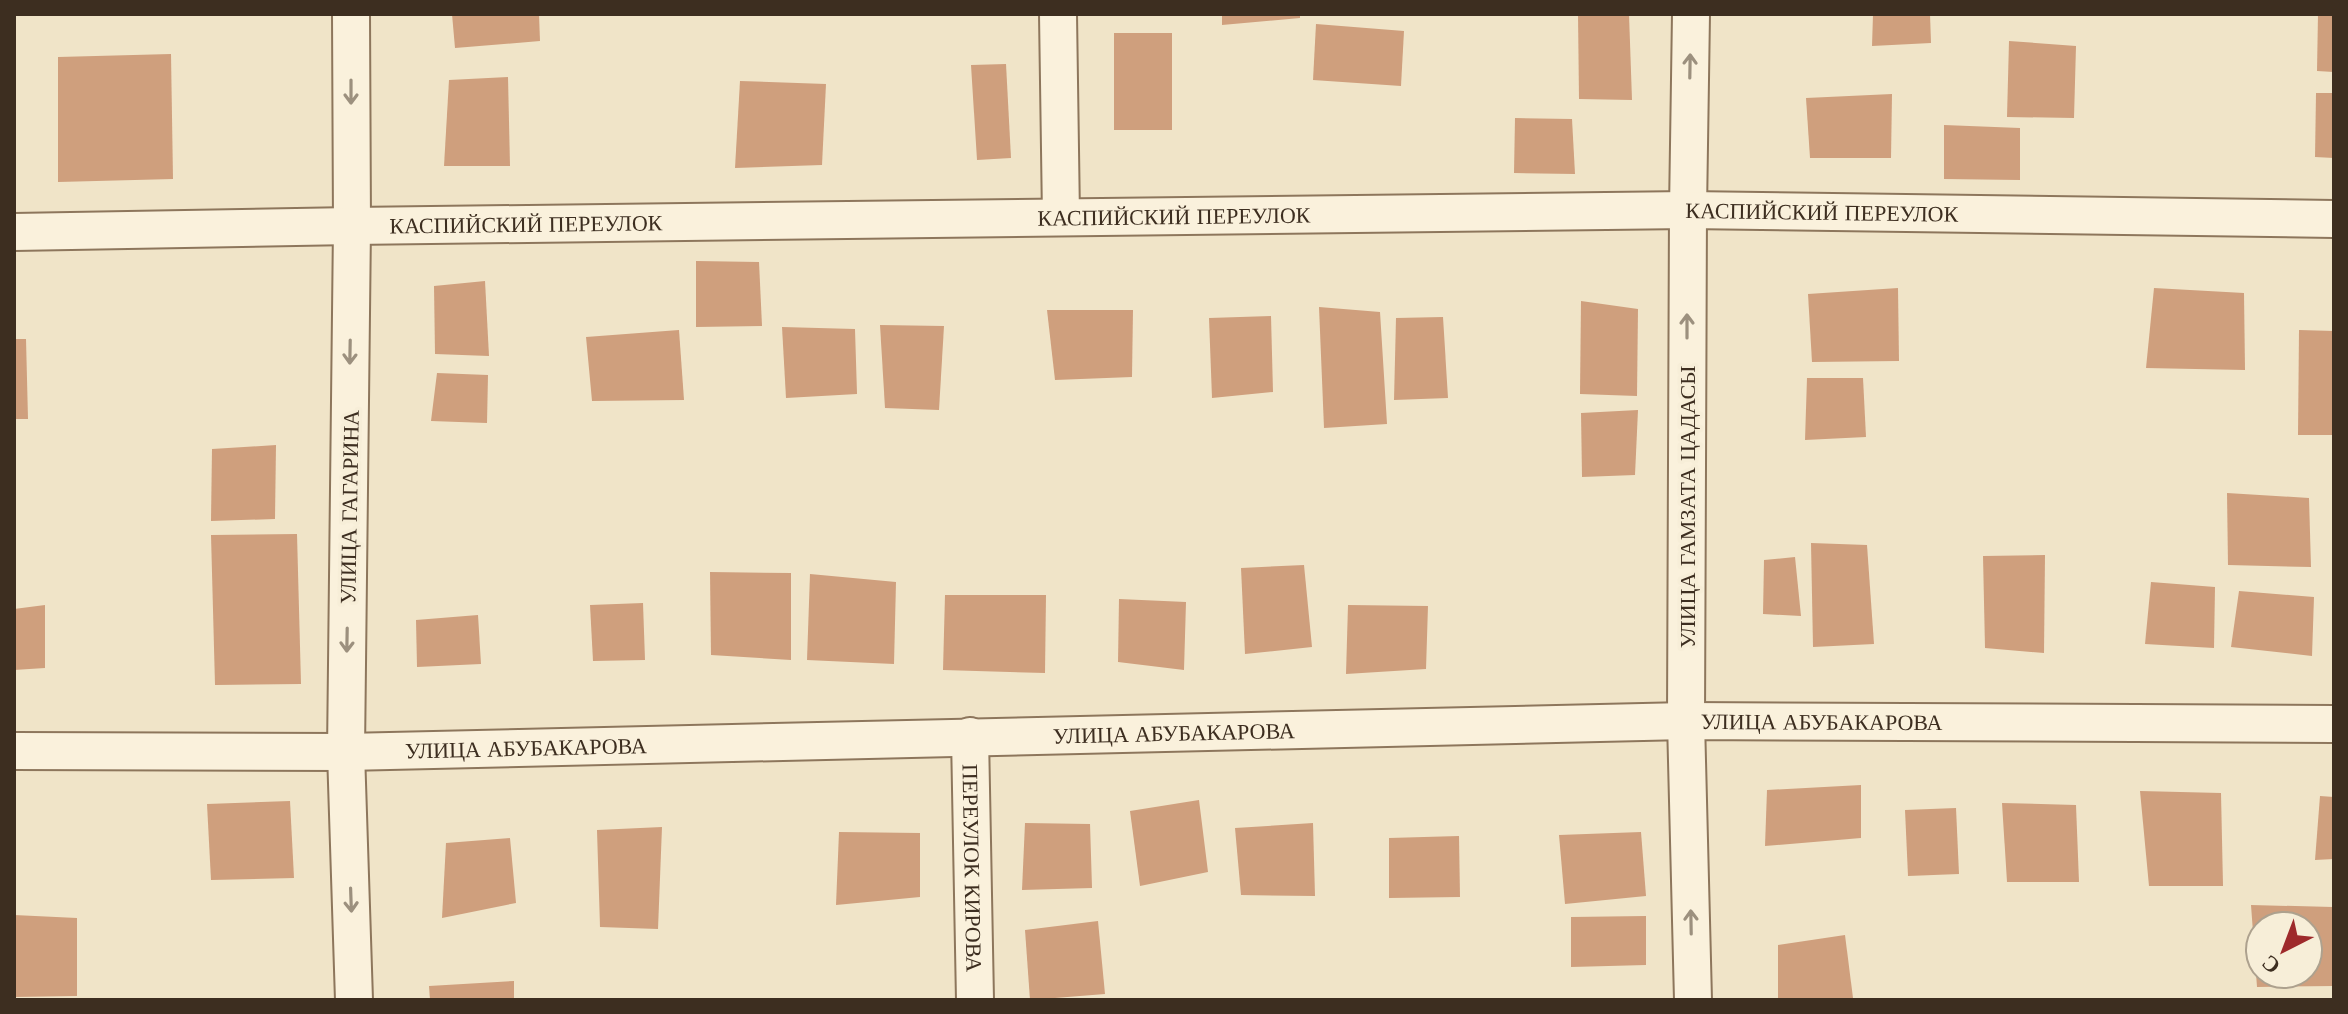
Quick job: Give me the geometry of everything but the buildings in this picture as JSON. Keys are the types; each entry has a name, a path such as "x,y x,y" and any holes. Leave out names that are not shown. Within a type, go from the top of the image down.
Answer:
{"street":[{"name":"УЛИЦА ГАГАРИНА","path":"351,14 352,226 346,752 354,1000"},
{"path":"1058,14 1061,217"},
{"name":"УЛИЦА ГАМЗАТА ЦАДАСЫ","path":"1691,14 1686,721 1693,1000"},
{"name":"КАСПИЙСКИЙ ПЕРЕУЛОК","path":"14,232 1688,210 2334,219"},
{"name":"УЛИЦА АБУБАКАРОВА","path":"14,751 346,752 1686,721 2334,724"},
{"name":"ПЕРЕУЛОК КИРОВА","path":"970,736 975,1000"}]}
